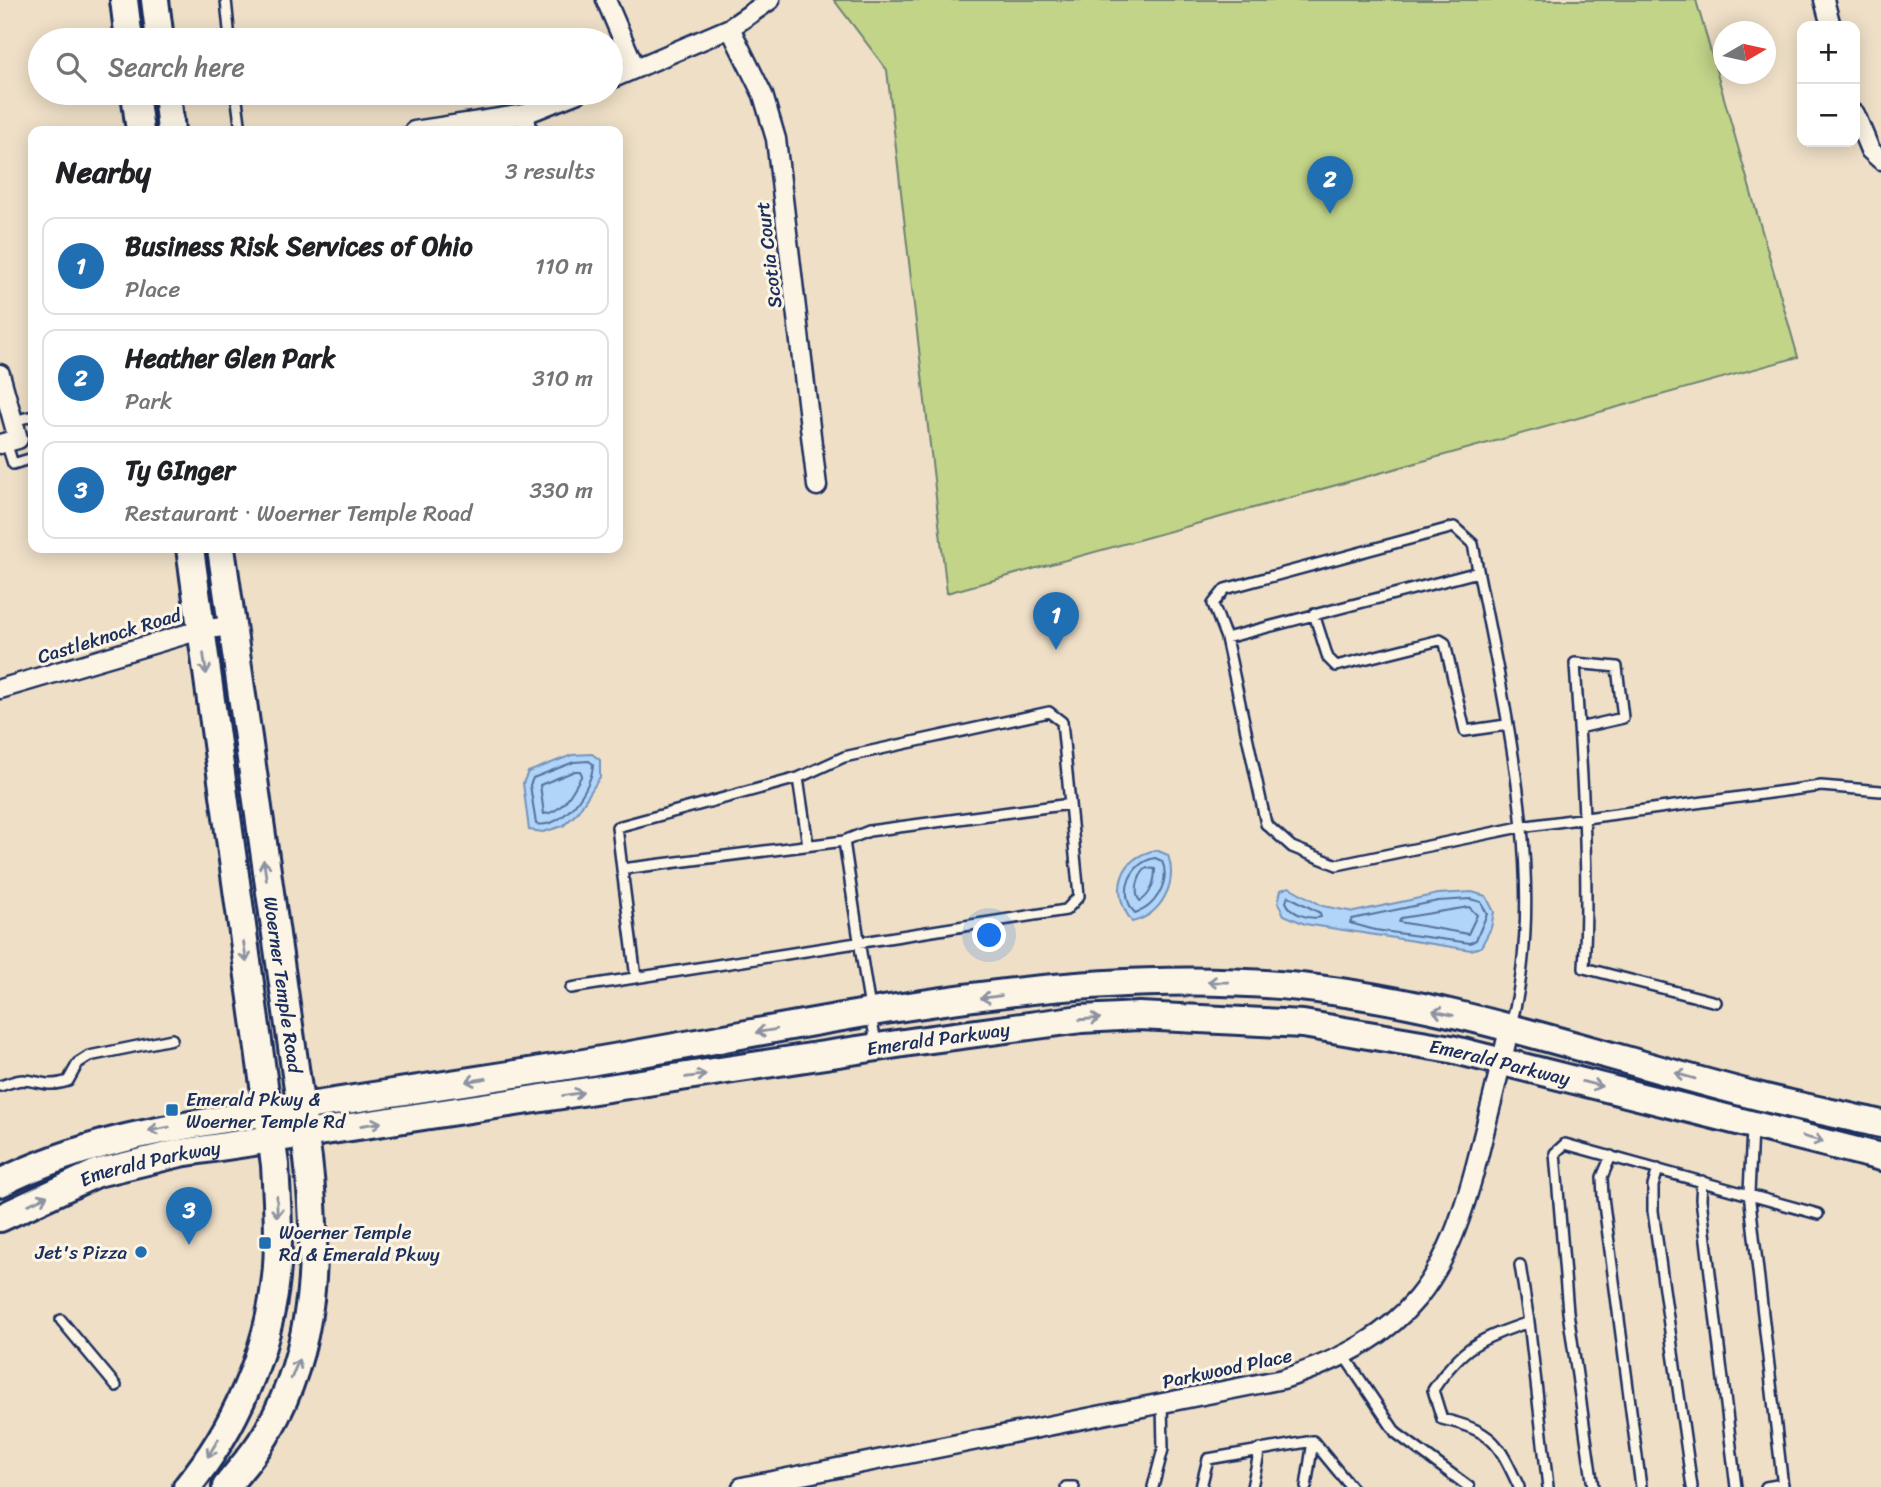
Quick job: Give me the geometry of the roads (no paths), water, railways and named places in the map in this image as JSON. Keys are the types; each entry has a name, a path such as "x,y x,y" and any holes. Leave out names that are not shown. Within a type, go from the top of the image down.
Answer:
{"main road":[{"path":"124,0 128,28"},
{"path":"155,0 158,28"},
{"path":"137,105 139,126"},
{"path":"168,105 170,126"},
{"name":"Woerner Temple Road","path":"187,1487 237,1409 262,1348 276,1278 277,1200 268,1112 191,553"},
{"name":"Woerner Temple Road","path":"222,553 304,1134 312,1198 314,1282 299,1362 268,1431 226,1487"},
{"name":"Emerald Parkway","path":"0,1183 40,1163 131,1134 871,1014 1078,985 1237,983 1305,988 1385,1000 1509,1029 1751,1095 1881,1124"},
{"name":"Emerald Parkway","path":"0,1218 97,1173 180,1153 1081,1020 1178,1017 1303,1024 1503,1060 1881,1157"}],"street":[{"path":"606,0 618,28"},
{"path":"623,74 730,28 770,0"},
{"path":"1824,0 1830,21"},
{"name":"Scotia Court","path":"730,28 763,95 776,139 817,486"},
{"path":"623,40 635,68"},
{"path":"476,126 526,122 556,105"},
{"path":"1860,126 1870,150 1881,160"},
{"path":"0,374 18,439 3,443"},
{"name":"Castleknock Road","path":"0,689 200,630 230,626"},
{"name":"Parkwood Place","path":"742,1487 1283,1379 1345,1357 1399,1319 1423,1293 1441,1265 1465,1206 1509,1029"}],"lane":[{"path":"226,0 229,28"},
{"path":"238,105 240,126"},
{"path":"13,421 28,417"},
{"path":"3,443 13,464 28,460"},
{"path":"1509,1029 1526,946 1526,884 1520,827 1506,725 1473,544 1454,527 1225,589 1213,604 1226,638 1266,824 1292,847 1337,865 1520,827 1821,786 1881,791"},
{"path":"1226,638 1478,572"},
{"path":"1314,614 1328,658 1336,666 1440,640 1446,643 1465,731 1506,725"},
{"path":"1579,728 1623,718 1617,667 1575,663 1579,728 1584,785 1584,968 1716,1002"},
{"path":"571,988 636,978 859,942 1066,910 1079,897 1062,722 1049,712 845,757 799,778 617,827 636,978"},
{"path":"799,778 808,845"},
{"path":"622,869 844,841 869,831 1070,804"},
{"path":"844,841 877,1048"},
{"path":"0,1086 22,1080 38,1085 56,1085 68,1081 78,1063 89,1056 172,1039"},
{"path":"1753,1124 1749,1194 1783,1486 1766,1487"},
{"path":"1593,1487 1568,1312 1555,1153 1565,1144 1818,1214"},
{"path":"1611,1156 1602,1177 1603,1197 1641,1487"},
{"path":"1658,1169 1653,1186 1653,1211 1692,1487"},
{"path":"1702,1181 1700,1199 1736,1487"},
{"path":"1520,1265 1548,1487"},
{"path":"61,1320 116,1386"},
{"path":"1520,1487 1501,1448 1476,1427 1442,1419 1433,1390 1447,1370 1479,1339 1529,1322"},
{"path":"1345,1357 1396,1433 1469,1487"},
{"path":"1153,1487 1163,1449 1162,1404"},
{"path":"1201,1487 1208,1459 1313,1441"},
{"path":"1306,1487 1313,1441"},
{"path":"1313,1441 1351,1487"},
{"path":"1252,1487 1260,1449"},
{"path":"1066,1487 1074,1487"}],"water":[{"path":"592,754 600,760 600,777 577,813 563,826 543,832 529,830 523,783 528,772 572,755"},
{"path":"1156,850 1168,855 1171,866 1169,887 1165,897 1151,913 1132,922 1121,899 1122,877 1134,860"},
{"path":"1289,887 1323,906 1354,912 1438,894 1472,892 1486,896 1494,912 1491,928 1481,947 1471,950 1305,924 1284,915 1278,903 1281,890"}],"place":[{"name":"Heather Glen Park","path":"1330,214"},
{"name":"Business Risk Services of Ohio","path":"1056,650"},
{"name":"Emerald Pkwy & Woerner Temple Rd","path":"172,1110"},
{"name":"Woerner Temple Rd & Emerald Pkwy","path":"265,1243"},
{"name":"Ty GInger","path":"189,1245"},
{"name":"Jet's Pizza","path":"141,1252"}]}
